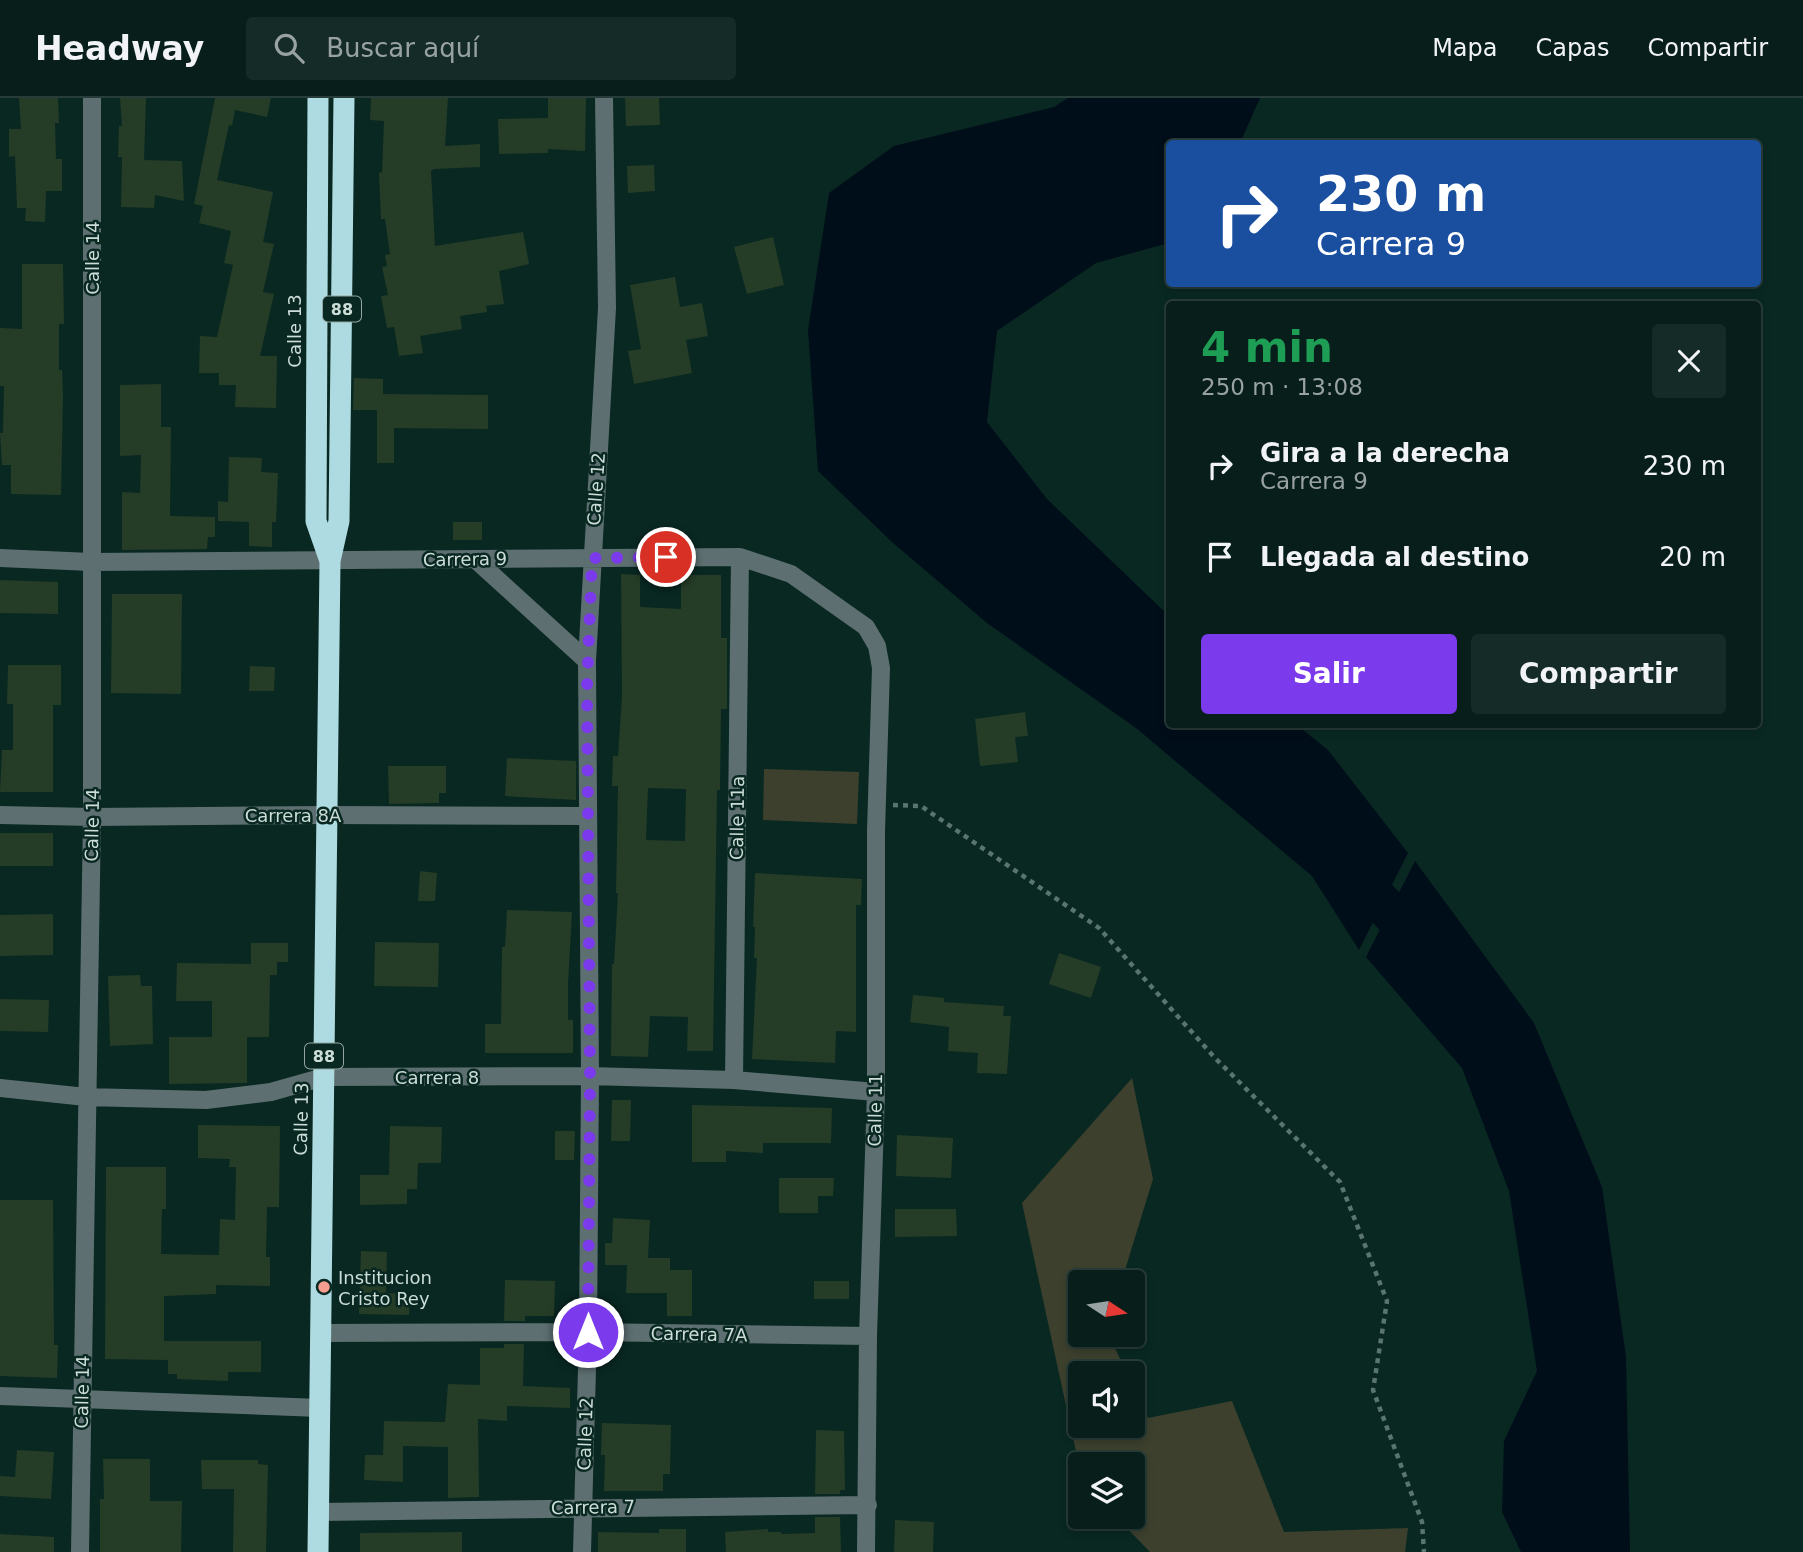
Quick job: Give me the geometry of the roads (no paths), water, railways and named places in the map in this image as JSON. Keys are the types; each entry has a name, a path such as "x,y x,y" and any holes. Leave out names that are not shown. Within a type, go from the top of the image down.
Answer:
{"highway":[{"name":"Calle 13","path":"318,98 316,521 330,561"},
{"name":"Calle 13","path":"318,1552 330,561 339,521 344,98"}],"street":[{"name":"Calle 14","path":"80,1552 92,817 92,98"},
{"name":"Calle 12","path":"582,1552 588,1332 590,1076 587,661 607,308 604,98"},
{"name":"Carrera 9","path":"0,558 92,562 740,557 791,574 866,627 877,646 881,668"},
{"name":"Calle 11a","path":"734,1080 740,557"},
{"path":"475,559 587,661"},
{"name":"Calle 11","path":"866,1552 868,1336 876,1091 877,804 881,668"},
{"name":"Carrera 8A","path":"0,815 587,816"},
{"name":"Carrera 8","path":"0,1088 86,1097 206,1100 271,1092 324,1077 590,1076 734,1080 876,1091"},
{"name":"Carrera 7A","path":"321,1333 588,1332 868,1336"},
{"path":"0,1396 320,1408"},
{"name":"Carrera 7","path":"319,1512 868,1505"}],"water":[{"path":"1068,98 1260,98 1241,140 1166,140 1166,244 1096,263 997,331 987,422 1047,499 1166,613 1166,728 1301,728 1328,750 1408,853 1359,950 1312,876 1136,728 987,623 892,542 818,471 808,330 829,193 894,146 1054,107"},
{"path":"1415,861 1534,1023 1602,1187 1626,1357 1630,1552 1521,1552 1502,1512 1504,1441 1537,1371 1509,1191 1462,1068 1366,957"}],"waterway":[{"path":"1345,864 1427,951"}],"place":[{"name":"Institucion Cristo Rey","path":"324,1287"}]}
